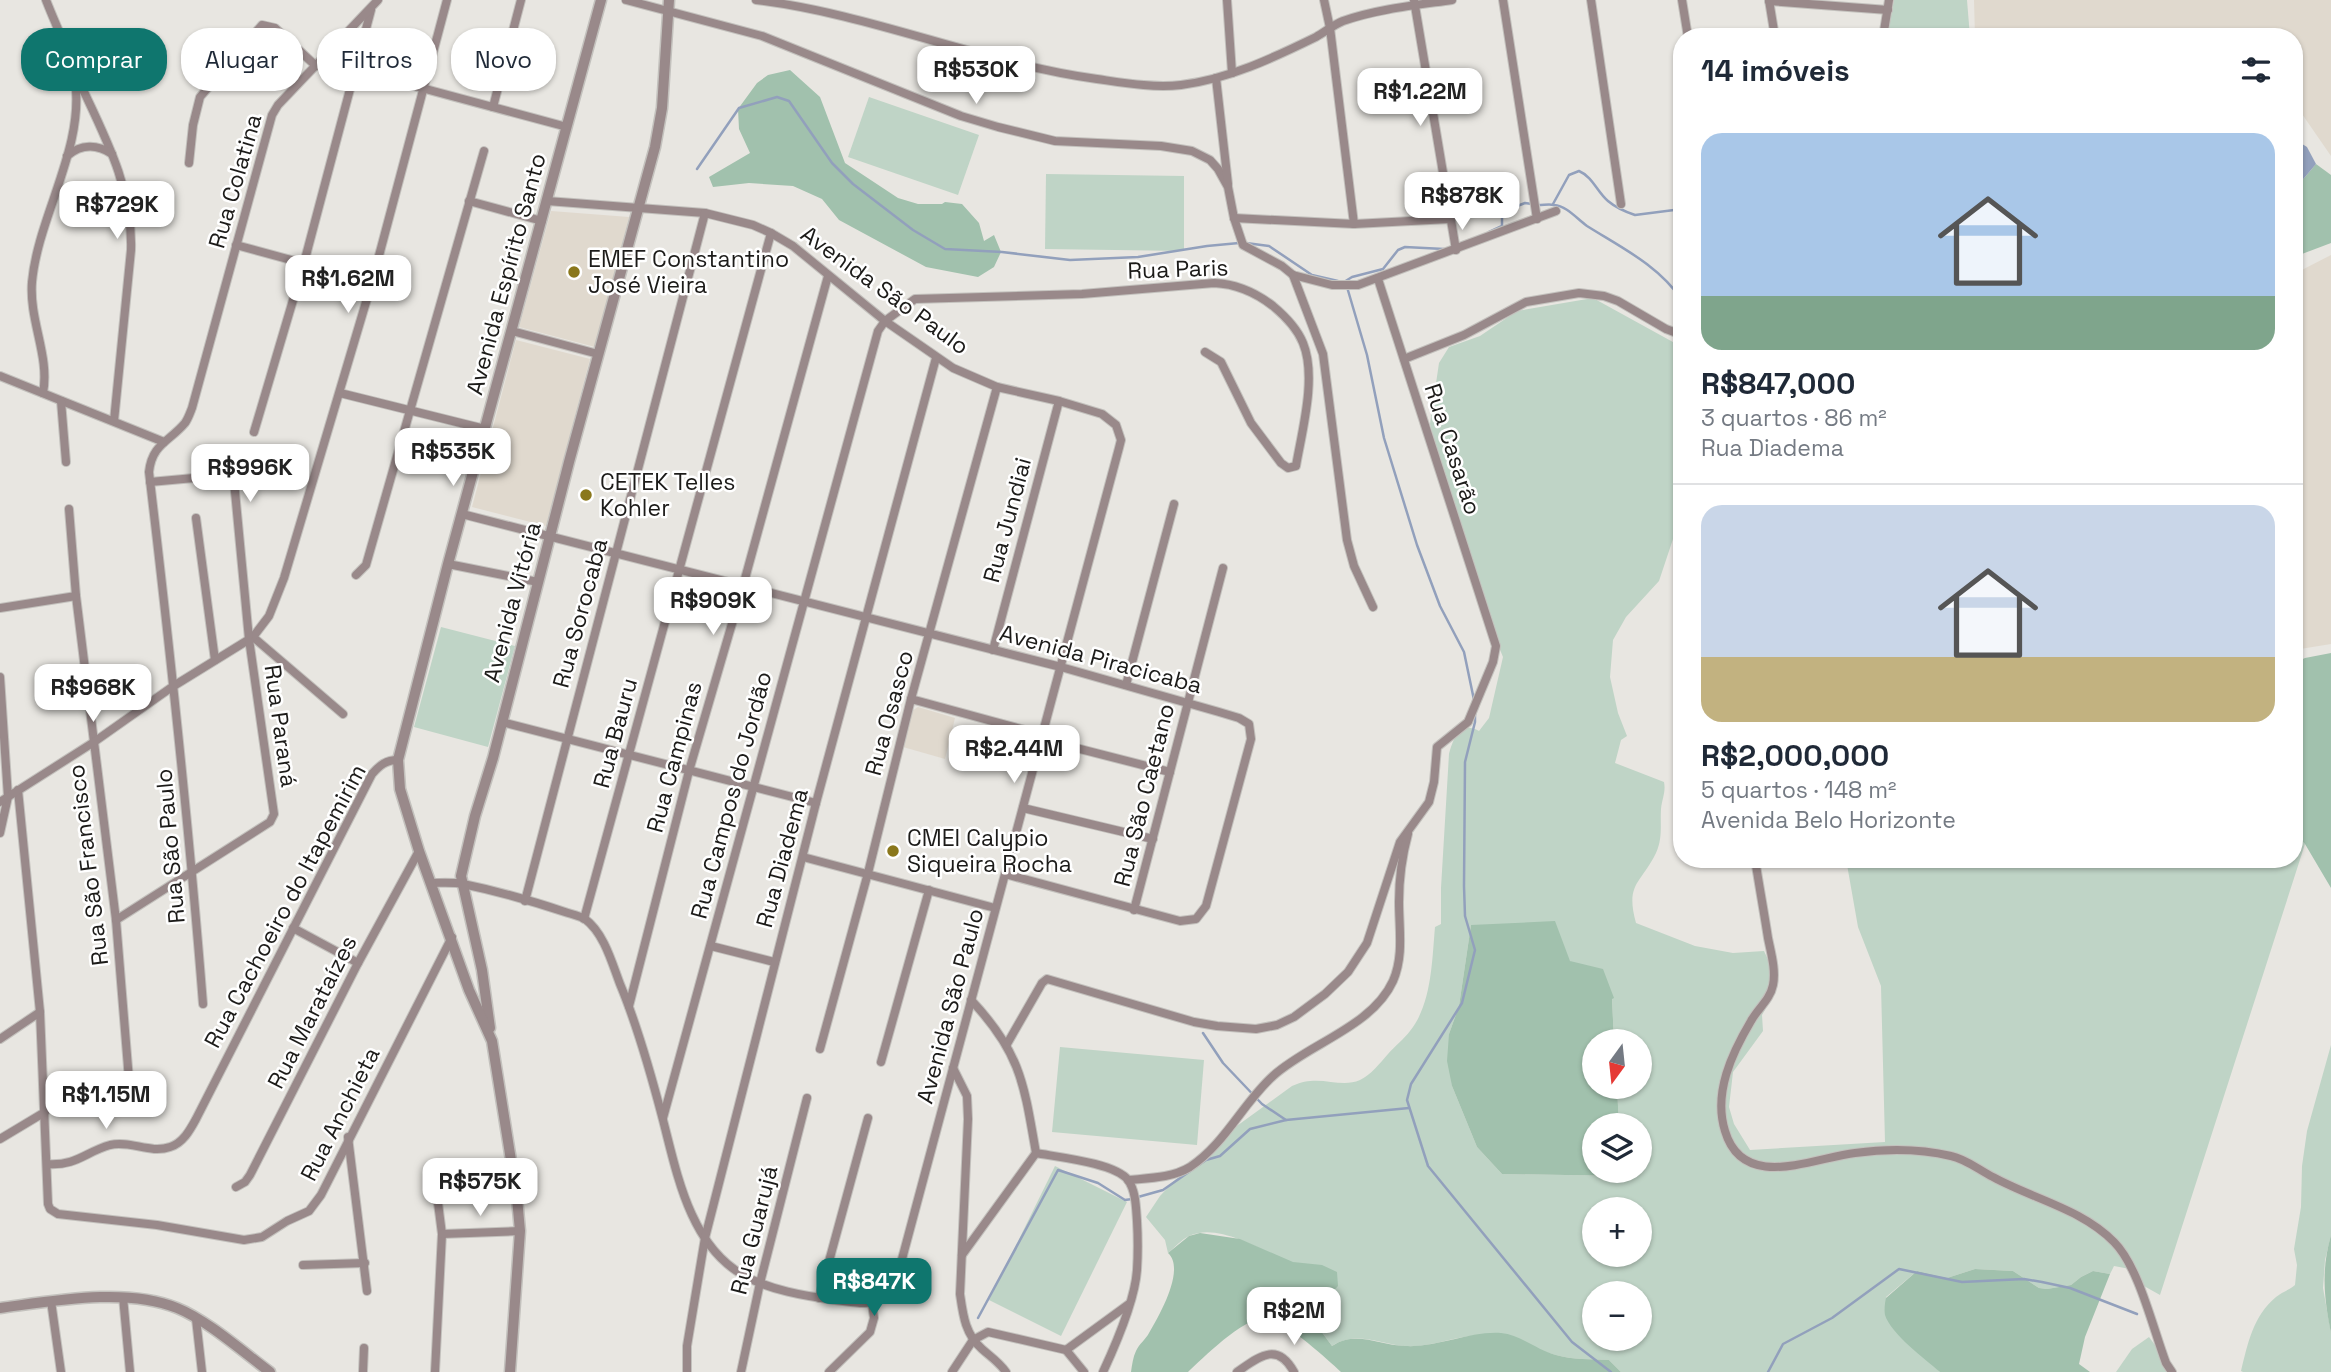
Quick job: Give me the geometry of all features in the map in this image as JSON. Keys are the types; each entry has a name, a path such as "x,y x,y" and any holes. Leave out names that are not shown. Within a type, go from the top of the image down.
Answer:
{"street":[{"path":"46,0 57,28"},
{"path":"437,35 447,0"},
{"path":"493,107 521,0"},
{"name":"Avenida Espírito Santo","path":"510,1372 520,1231 492,1041 469,990 419,851 400,789 398,760 448,564 601,0"},
{"path":"626,0 668,5 762,36 961,116 998,127 1055,141 1161,146 1192,151 1210,160 1228,187"},
{"path":"756,0 808,9 1070,75 1157,85 1181,85 1232,73 1318,36 1345,20 1415,3 1452,0"},
{"path":"1227,0 1232,73"},
{"path":"1324,0 1330,28 1354,224"},
{"path":"1503,0 1536,219"},
{"path":"1591,0 1621,204"},
{"path":"1682,0 1687,28"},
{"path":"1885,28 1889,0"},
{"path":"1774,28 1769,1 1888,10"},
{"path":"368,28 375,3"},
{"name":"Rua Colatina","path":"352,28 375,3"},
{"path":"1415,3 1456,250"},
{"name":"Avenida Vitória","path":"492,1041 485,984 461,884 475,816 655,147 662,108 668,5"},
{"path":"189,163 193,125 200,97 262,25 275,28 317,61"},
{"name":"Rua Colatina","path":"192,408 272,115 317,65"},
{"path":"1216,78 1228,187 1243,245 1293,275 1332,285 1358,285 1556,211"},
{"path":"43,393 45,365 34,322 32,283 76,116 76,91"},
{"path":"83,91 112,154 126,193 132,236 114,421"},
{"path":"254,432 304,262 349,91"},
{"path":"4,800 94,742 172,687 251,638 262,627 276,600 340,393 421,91"},
{"path":"433,91 567,127"},
{"path":"65,158 75,150 85,147 100,147 112,154"},
{"path":"356,575 366,565 484,151"},
{"path":"469,201 542,221"},
{"name":"Avenida São Paulo","path":"547,201 705,213 753,225 793,246 936,358 997,387 1102,414 1116,425 1121,440 898,1274 891,1291 884,1299 872,1303"},
{"name":"Rua Sorocaba","path":"525,901 705,213"},
{"path":"1234,218 1354,224 1449,219"},
{"name":"Rua Bauru","path":"584,919 771,233"},
{"path":"236,245 372,282"},
{"path":"1293,275 1323,354 1347,540 1354,566 1373,607"},
{"name":"Rua Campinas","path":"629,1006 689,771 828,276"},
{"name":"Rua Casarão","path":"1378,279 1496,646 1493,662 1468,722 1437,747 1433,792 1426,808 1409,831"},
{"name":"Rua Paris","path":"886,321 915,299 1082,294 1214,282 1230,283 1262,297 1279,311 1293,325 1304,344 1307,399 1296,466 1288,468 1281,463 1251,423 1221,362 1205,352"},
{"path":"1404,359 1464,335 1526,302 1579,293 1618,301 1673,332"},
{"name":"Rua Campos do Jordão","path":"663,1118 876,336 886,321"},
{"path":"512,331 598,354"},
{"name":"Rua Diadema","path":"687,1372 687,1346 705,1238 816,803 936,358"},
{"path":"0,376 164,442"},
{"name":"Rua Osasco","path":"820,1049 868,873 911,699 997,387"},
{"path":"340,393 485,429"},
{"path":"61,401 66,463"},
{"name":"Rua Jundiai","path":"993,650 1059,401"},
{"name":"Rua São Paulo","path":"192,408 185,423 154,453 150,463 150,482 184,775 203,1003"},
{"name":"Rua Paraná","path":"150,482 231,477 234,481 274,818 193,871"},
{"path":"1126,685 1174,505"},
{"name":"Rua São Francisco","path":"69,509 76,596 116,920 130,1092"},
{"name":"Avenida Piracicaba","path":"462,514 1061,667 1188,702 1240,718 1249,724 1251,739 1202,914 1188,922 1005,874"},
{"path":"197,518 215,660"},
{"path":"448,564 538,582"},
{"name":"Rua São Caetano","path":"1134,910 1223,568"},
{"path":"0,608 76,596"},
{"path":"251,638 343,714"},
{"path":"0,677 4,800 0,833"},
{"path":"911,699 1170,772"},
{"path":"502,722 816,803"},
{"name":"Rua Cachoeiro do Itapemirim","path":"47,1164 67,1163 110,1145 162,1149 179,1143 196,1119 372,774 380,765 390,760 398,760"},
{"path":"18,790 40,1012 47,1164"},
{"path":"1023,808 1153,839"},
{"path":"1007,1044 1042,983 1047,979 1194,1022 1217,1026 1256,1029 1277,1026 1294,1017 1325,994 1348,972 1367,943 1400,842 1409,831"},
{"path":"1128,1180 1166,1177 1189,1168 1224,1134 1271,1077 1300,1055 1335,1036 1371,1009 1387,992 1400,958 1399,900 1402,855 1409,831"},
{"name":"Rua Marataízes","path":"236,1187 250,1175 419,851"},
{"path":"803,856 995,908"},
{"path":"1756,868 1774,974 1769,996 1751,1021 1722,1085 1725,1133 1738,1153 1754,1164 1776,1168 1871,1152 1952,1156 2069,1212 2098,1228 2126,1257 2166,1363 2172,1372"},
{"path":"116,920 193,871"},
{"path":"431,883 461,884 584,919 605,946 629,1006 663,1118 677,1178 711,1249 741,1275 760,1283 819,1298 872,1303 874,1318 870,1332 829,1372"},
{"path":"881,1062 929,890"},
{"path":"293,928 358,964"},
{"name":"Rua Anchieta","path":"47,1164 48,1204 50,1209 58,1214 156,1226 231,1239 262,1237 312,1208 452,937"},
{"path":"711,946 775,962"},
{"path":"469,990 479,991 485,984"},
{"path":"961,1256 1036,1153 1026,1095 1018,1068 1007,1044 992,1022 971,1000"},
{"path":"0,1039 40,1012"},
{"path":"953,1068 967,1096 960,1294 963,1317 973,1340 1006,1372"},
{"name":"Rua Guarujá","path":"741,1372 760,1283 807,1098"},
{"path":"0,1139 45,1112"},
{"path":"819,1298 867,1118"},
{"path":"348,1137 367,1291"},
{"path":"1036,1153 1120,1173 1128,1180 1136,1206 1137,1273 1129,1304 1103,1372"},
{"path":"429,1191 438,1203 442,1234 435,1372"},
{"path":"442,1234 520,1231"},
{"path":"303,1265 365,1263"},
{"path":"123,1297 130,1372"},
{"path":"0,1308 51,1301 123,1297 168,1304 196,1318 270,1372"},
{"path":"51,1301 61,1372"},
{"path":"1066,1350 1129,1304"},
{"path":"196,1318 202,1372"},
{"path":"953,1372 973,1340 982,1334 995,1333 1066,1350 1084,1372"},
{"path":"363,1372 364,1348"},
{"path":"1237,1372 1263,1355 1271,1353 1283,1357 1294,1372"}],"shaded area":[{"path":"1974,0 2331,0 2331,156 2303,115 2303,28 1975,28"},
{"name":"EMEF Constantino José Vieira","path":"551,211 629,217 595,347 519,327"},
{"path":"2331,255 2331,644 2303,649 2303,269"},
{"path":"516,340 590,359 546,526 472,507"},
{"path":"918,707 955,718 945,759 903,747 912,711"}],"green space":[{"path":"1894,0 1967,0 1969,28 1889,28"},
{"path":"790,70 820,97 845,163 898,198 918,204 962,204 979,223 984,241 994,235 1001,252 994,267 978,277 926,267 839,220 822,199 793,186 749,183 713,187 709,177 750,153 739,129 738,109 757,83 768,75"},
{"path":"869,97 979,135 958,195 848,157"},
{"path":"2316,164 2331,175 2331,243 2303,254 2303,179"},
{"path":"1046,174 1184,176 1184,251 1045,249"},
{"path":"1593,298 1673,342 1673,539 1659,581 1626,617 1613,640 1610,677 1618,713 1627,736 1621,740 1615,763 1664,782 1658,847 1636,885 1632,900 1636,923 1695,946 1733,953 1764,951 1771,966 1766,1008 1762,1015 1763,1031 1733,1072 1729,1107 1734,1124 1750,1150 1885,1142 1881,986 1858,927 1848,868 2297,868 2160,1295 2144,1286 2130,1269 2114,1266 2110,1274 2093,1271 2071,1285 2047,1289 2039,1288 2013,1271 1975,1269 1947,1278 1917,1271 1886,1297 1897,1332 1940,1372 1621,1372 1609,1360 1562,1357 1511,1340 1484,1335 1414,1346 1359,1338 1341,1341 1332,1346 1315,1323 1312,1311 1316,1304 1322,1265 1295,1263 1243,1241 1215,1233 1189,1236 1168,1253 1165,1240 1146,1217 1175,1180 1193,1168 1234,1128 1292,1086 1311,1081 1344,1083 1364,1078 1408,1034 1423,1008 1430,981 1435,927 1441,924 1449,754 1462,729 1472,728 1479,731 1489,718 1503,657 1430,424 1439,363 1449,347 1480,336 1517,311","holes":["1471,925 1570,961 1612,998 1613,1029 1652,1029 1652,1099 1618,1099 1618,1113 1652,1113 1652,1183 1582,1183 1582,1175 1502,1174 1477,1147 1452,1086 1449,1034 1459,1006"]},
{"path":"441,627 515,646 488,747 414,727"},
{"path":"2331,653 2331,888 2303,842 2305,658"},
{"path":"1555,921 1570,961 1603,969 1614,998 1613,1029 1582,1029 1582,1099 1618,1099 1618,1113 1582,1113 1582,1175 1502,1174 1477,1147 1452,1086 1447,1061 1449,1034 1459,1006 1471,925"},
{"path":"2331,1045 2331,1235 2325,1260 2323,1288 2331,1333 2331,1372 2243,1372 2241,1371 2249,1340 2257,1321 2268,1304 2295,1285 2297,1265 2294,1249 2301,1207 2302,1166 2307,1131"},
{"path":"1060,1047 1204,1060 1197,1145 1052,1132"},
{"path":"1055,1166 1127,1202 1061,1336 989,1300"},
{"path":"1200,1233 1240,1239 1293,1262 1322,1265 1337,1272 1338,1286 1312,1311 1315,1323 1332,1346 1341,1341 1359,1339 1417,1346 1477,1334 1501,1333 1562,1357 1609,1360 1621,1372 1341,1372 1295,1333 1267,1318 1258,1319 1236,1330 1188,1372 1131,1372 1136,1351 1148,1335 1173,1281 1173,1260 1168,1253 1189,1236"},
{"path":"2331,1235 2331,1333 2325,1284"},
{"path":"1975,1269 2013,1271 2039,1288 2047,1289 2071,1285 2093,1271 2110,1274 2085,1337 2079,1364 2090,1372 1940,1372 1909,1346 1888,1322 1885,1313 1886,1298 1917,1271 1947,1278"},
{"path":"2149,1337 2175,1372 2116,1372 2132,1349"}],"water":[{"path":"2303,145 2307,147 2316,164 2303,179"}],"waterway":[{"path":"697,169 739,108 777,97 789,101 832,163 853,184 913,230 945,249 1070,260 1138,257 1239,243"},
{"path":"1553,204 1569,175 1579,171 1588,177 1608,201 1632,214 1673,210"},
{"path":"1489,232 1502,226 1502,212 1525,203 1532,204"},
{"path":"1538,205 1559,206 1568,210 1587,226 1651,267 1673,289"},
{"path":"1246,243 1269,246 1312,275 1338,281"},
{"path":"1344,282 1352,277 1383,269 1398,250 1405,247 1444,249"},
{"path":"1347,287 1367,355 1384,438 1417,545 1440,606 1464,652 1474,700"},
{"path":"1475,710 1475,722 1465,762 1464,886 1465,916 1475,950 1462,1003 1411,1084 1407,1100 1428,1166 1572,1342 1611,1372"},
{"path":"1203,1033 1223,1063 1262,1104 1286,1120"},
{"path":"1138,1197 1163,1190 1206,1160 1220,1156 1250,1129 1286,1120 1409,1108"},
{"path":"978,1318 1058,1170 1098,1183 1125,1200 1132,1199"},
{"path":"1768,1372 1783,1344 1832,1318 1899,1269 1962,1282 2024,1279 2042,1282 2070,1288 2137,1314"}],"place":[{"name":"EMEF Constantino José Vieira","path":"574,272"},
{"name":"CETEK Telles Kohler","path":"586,495"},
{"name":"CMEI Calypio Siqueira Rocha","path":"893,851"}]}
